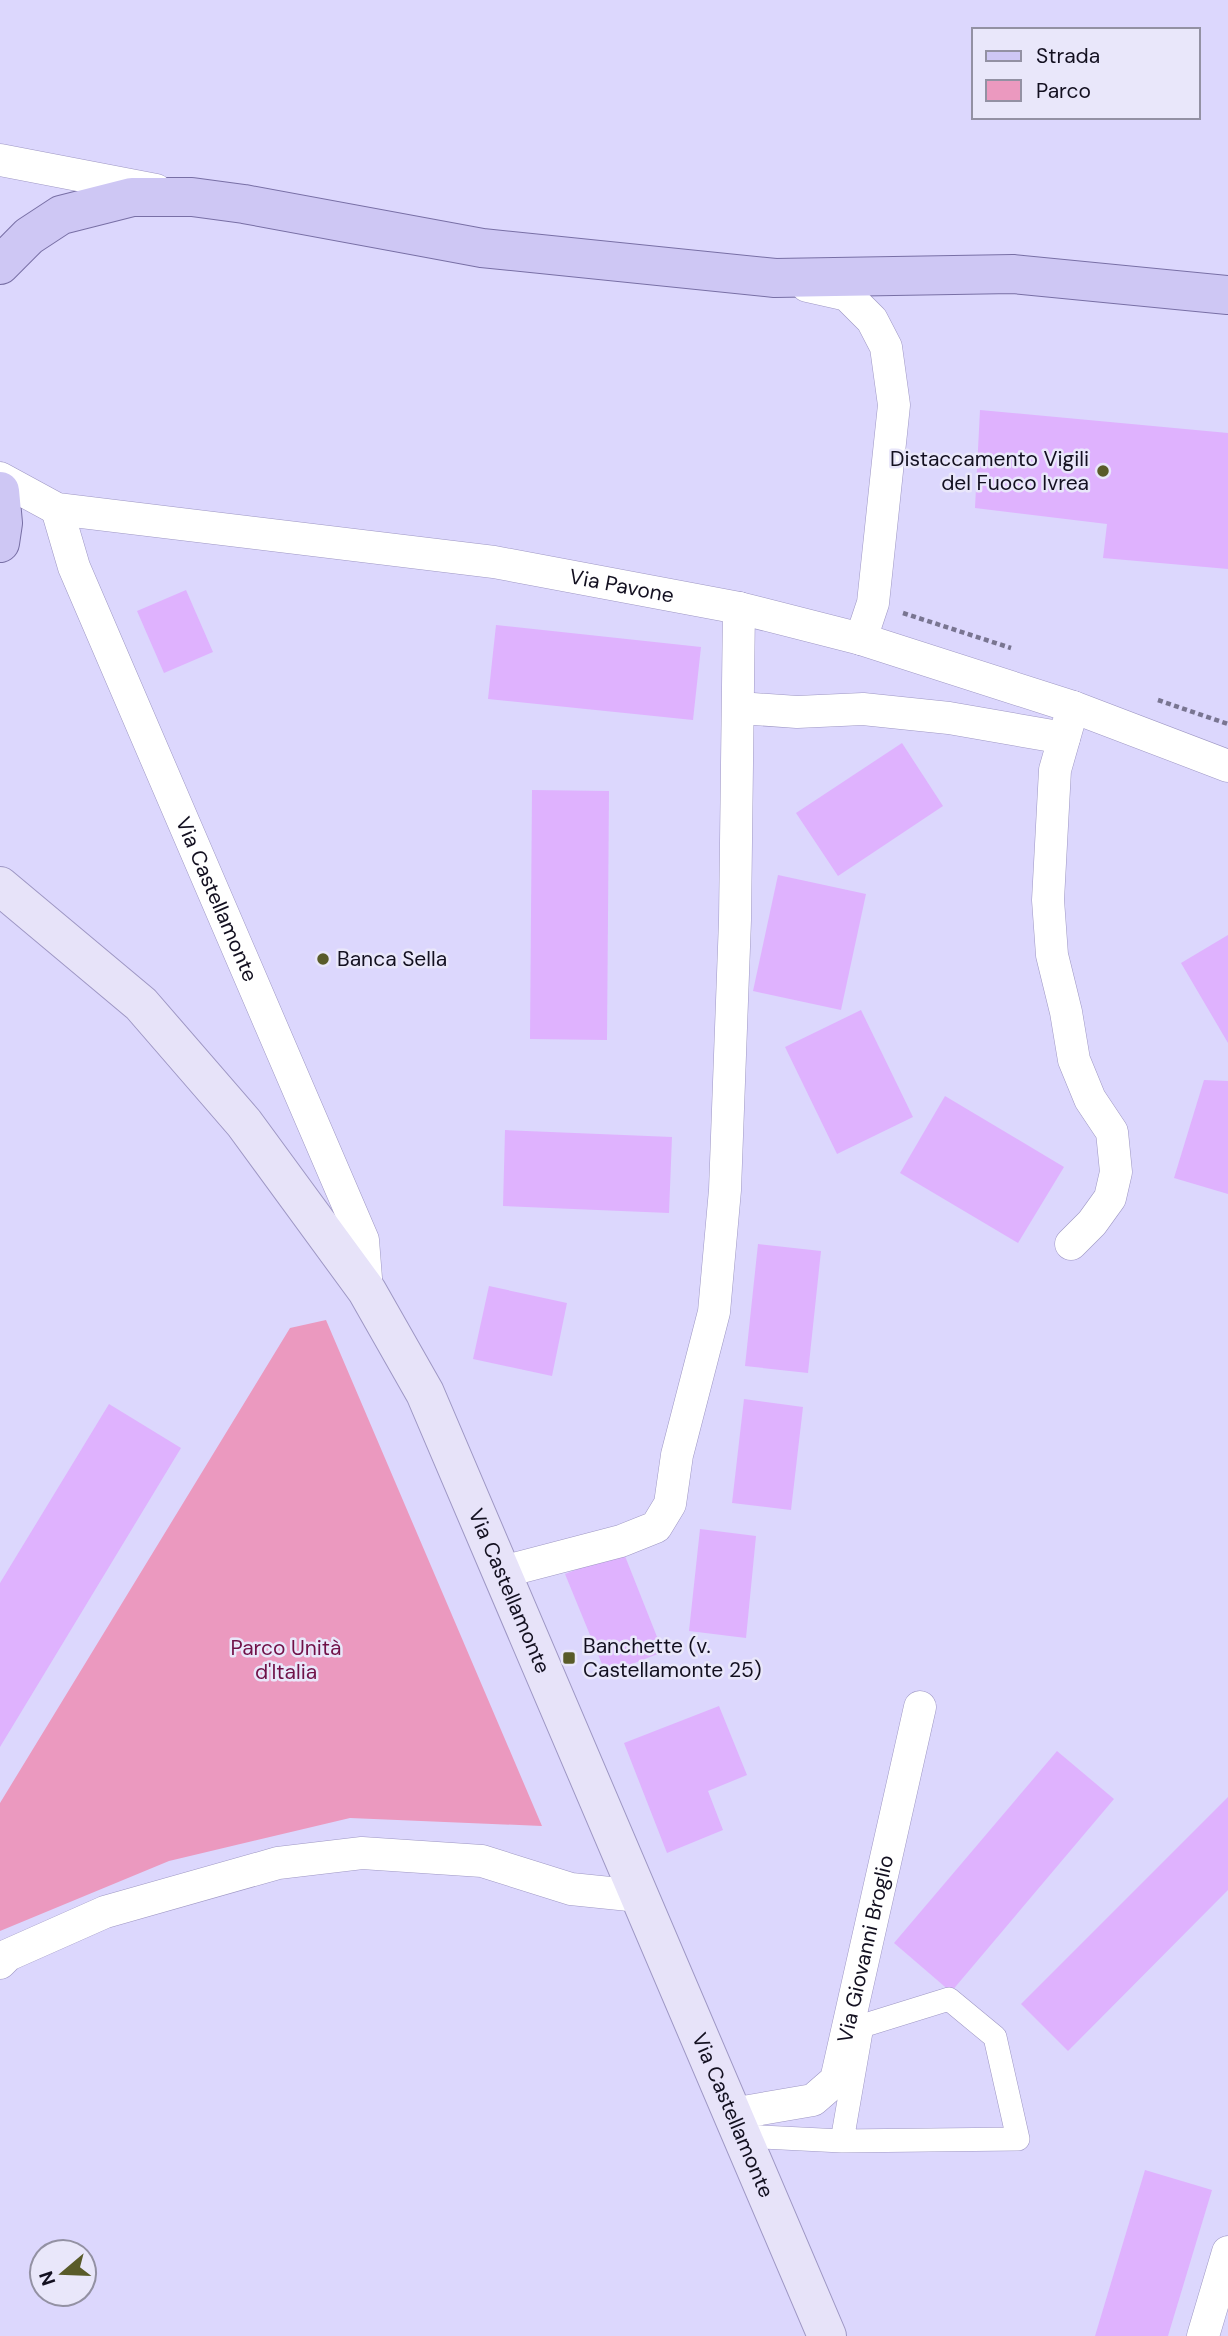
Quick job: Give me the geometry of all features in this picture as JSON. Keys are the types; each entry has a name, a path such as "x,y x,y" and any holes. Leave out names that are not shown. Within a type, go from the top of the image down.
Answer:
{"main road":[{"path":"0,265 29,236 61,215 132,197 192,197 244,204 482,248 775,278 1013,274 1228,295"},
{"path":"0,491 3,523 0,542"},
{"name":"Via Castellamonte","path":"0,886 141,1004 244,1123 367,1291 425,1393 827,2336"}],"street":[{"path":"0,160 192,197"},
{"path":"775,278 847,295 872,320 886,347 894,405 873,603 862,639"},
{"name":"Via Pavone","path":"0,478 57,509 494,562 739,608 862,639 1073,707 1228,766"},
{"name":"Via Castellamonte","path":"57,509 74,567 363,1240 367,1291"},
{"path":"502,1572 621,1541 656,1527 670,1504 677,1455 714,1312 722,1217 735,920 739,608"},
{"path":"1071,1244 1093,1223 1110,1198 1116,1172 1112,1132 1090,1100 1074,1060 1052,955 1048,900 1055,770 1073,707"},
{"path":"738,708 797,712 863,709 949,718 1064,738"},
{"name":"Via Giovanni Broglio","path":"737,2125 813,2100 835,2080 920,1707"},
{"path":"0,1963 8,1955 105,1912 278,1863 362,1853 482,1861 571,1889 639,1896"},
{"path":"737,2125 842,2141 1018,2139 995,2037 949,2000 862,2026 842,2141"},
{"path":"1203,2336 1228,2252"}],"green space":[{"name":"Parco Unità d'Italia","path":"326,1320 542,1826 350,1818 169,1861 0,1931 0,1803 290,1328"}],"building":[{"name":"Distaccamento Vigili del Fuoco Ivrea","path":"980,410 1228,433 1228,569 1103,558 1107,524 975,508"},
{"path":"186,590 213,652 164,673 137,611"},
{"path":"496,625 701,647 693,720 488,699"},
{"path":"902,743 943,806 838,876 796,813"},
{"path":"532,790 609,791 607,1040 530,1039"},
{"path":"778,875 866,894 841,1010 753,991"},
{"path":"1228,935 1228,1043 1181,963"},
{"path":"861,1010 913,1117 837,1154 785,1047"},
{"path":"1204,1080 1228,1081 1228,1194 1174,1178"},
{"path":"945,1096 1064,1167 1018,1243 900,1173"},
{"path":"505,1130 672,1137 669,1213 503,1206"},
{"path":"758,1244 821,1251 808,1373 745,1366"},
{"path":"489,1286 567,1303 552,1376 473,1359"},
{"path":"744,1399 803,1407 791,1510 732,1503"},
{"path":"109,1404 181,1448 0,1747 0,1583"},
{"path":"700,1529 756,1536 746,1638 689,1631"},
{"path":"623,1551 663,1652 606,1674 565,1574"},
{"path":"719,1706 747,1775 708,1791 723,1830 667,1853 624,1743"},
{"path":"1057,1751 1114,1799 951,1992 894,1943"},
{"path":"1228,1797 1228,1890 1068,2051 1021,2004"},
{"path":"1145,2170 1212,2190 1168,2336 1095,2336"}],"place":[{"name":"Distaccamento Vigili del Fuoco Ivrea","path":"1103,471"},
{"name":"Banca Sella","path":"323,959"},
{"name":"Banchette (v. Castellamonte 25)","path":"569,1658"}]}
